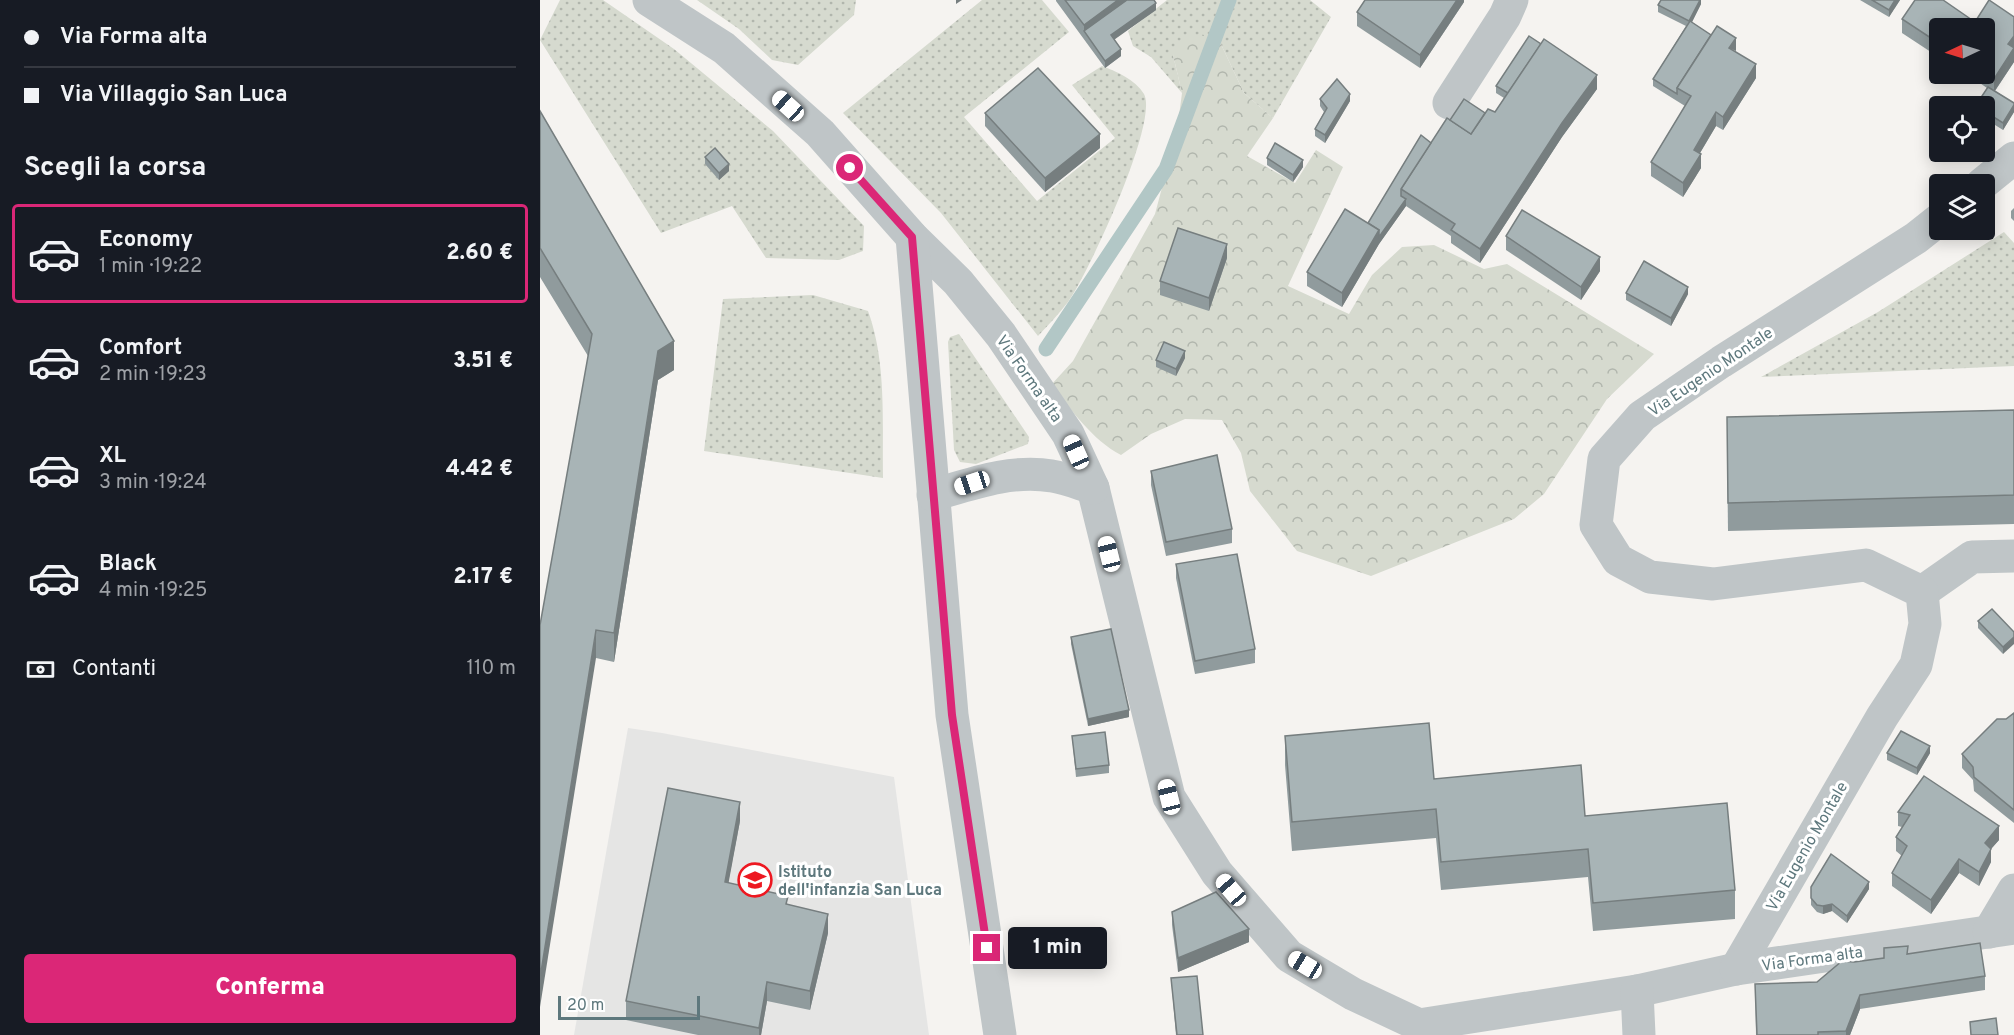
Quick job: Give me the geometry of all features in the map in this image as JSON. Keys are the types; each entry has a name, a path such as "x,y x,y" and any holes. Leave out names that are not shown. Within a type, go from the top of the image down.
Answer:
{"street":[{"name":"Via Forma alta","path":"649,0 724,48 820,133 912,237 958,282 1001,334 1068,434 1093,488 1169,797 1217,873 1289,956 1418,1030 1637,992 1736,969 2002,930 2014,890"},
{"path":"1449,103 1505,16 1512,0"},
{"path":"1994,174 2014,158"},
{"name":"Via Eugenio Montale","path":"1736,969 1870,738 1916,665 1925,624 1922,592 1866,565 1713,584 1650,577 1618,560 1596,525 1604,459 1642,416 1721,362 1929,228"},
{"path":"912,237 952,715 1000,1035"},
{"path":"933,495 984,479 1022,475 1052,476 1093,488"},
{"path":"1922,592 1972,557 2014,556"},
{"path":"1637,992 1639,1035"}],"shaded area":[{"name":"Istituto dell'infanzia San Luca","path":"628,728 894,777 929,1035 574,1035"}],"green space":[{"path":"560,0 603,0 674,49 773,131 864,226 863,251 839,260 766,258 732,206 661,233 540,40"},
{"path":"697,0 856,0 854,15 798,65 772,60 739,29"},
{"path":"982,0 1042,0 1069,32 964,117 1037,201 1115,138 1072,85 1102,66 1131,80 1144,94 1146,110 1141,134 1132,165 1105,231 1068,302 1038,336 941,213 843,113"},
{"path":"1167,0 1310,0 1331,17 1273,118 1244,93 1219,40 1173,55 1182,93 1151,57 1133,46 1128,31"},
{"path":"1201,34 1219,40 1244,93 1273,118 1247,156 1295,183 1316,150 1343,167 1288,286 1349,314 1372,275 1402,247 1434,245 1484,269 1507,264 1654,354 1607,399 1544,494 1514,519 1371,576 1297,551 1250,491 1241,453 1222,420 1185,419 1151,434 1121,455 1092,433 1051,385 1073,361 1155,214 1177,131 1182,93 1173,55 1183,38"},
{"path":"2004,232 2014,243 2014,366 1761,377 1878,312 1991,240 1995,240"},
{"path":"813,295 868,311 881,372 883,478 704,451 723,299"},
{"path":"959,334 1029,437 1028,444 976,464 960,462 954,450 948,342 950,337"}],"building":[{"path":"1065,0 1118,0 1084,25"},
{"path":"1127,0 1154,0 1156,3 1111,35 1121,49 1105,61 1084,31"},
{"path":"1365,0 1457,0 1420,55 1357,12"},
{"path":"1661,0 1700,0 1689,21 1658,5"},
{"path":"1872,0 1895,0 1889,10"},
{"path":"1915,0 1943,0 1969,18 1929,18 1929,37 1902,19"},
{"path":"1989,0 2014,17 2014,36 2008,44 2014,48 1995,77 1995,18 1978,18"},
{"path":"1690,21 1711,35 1677,88 1677,94 1653,79"},
{"path":"1717,26 1736,38 1729,48 1756,64 1723,117 1716,112 1694,150 1701,154 1683,183 1651,162 1691,96 1677,88"},
{"path":"1529,36 1541,44 1508,93 1496,86"},
{"path":"1544,39 1597,75 1562,123 1480,249 1451,230 1455,224 1401,189 1447,118 1471,134 1488,109 1495,112"},
{"path":"1038,68 1100,134 1045,178 985,113"},
{"path":"1337,79 1350,94 1325,135 1315,129 1327,108 1320,99"},
{"path":"1988,87 2014,103 2003,123 1995,118 1995,96 1982,96"},
{"path":"1464,99 1485,113 1471,134 1450,120"},
{"path":"540,111 674,341 658,351 614,633 596,630 540,978 540,625 592,334 540,248"},
{"path":"1421,135 1431,143 1401,189 1401,196 1406,199 1379,237 1379,230 1368,223"},
{"path":"1275,143 1303,160 1293,175 1267,158"},
{"path":"715,148 729,164 719,173 705,157"},
{"path":"1345,209 1379,230 1342,293 1307,272"},
{"path":"1522,210 1600,257 1581,287 1506,236"},
{"path":"1178,228 1227,244 1209,298 1160,281"},
{"path":"1644,261 1688,287 1671,318 1626,293"},
{"path":"1164,342 1185,351 1176,369 1156,360"},
{"path":"2014,410 2014,495 1728,503 1727,417"},
{"path":"1217,455 1232,529 1166,542 1151,471"},
{"path":"1237,554 1255,649 1195,661 1176,564"},
{"path":"1992,609 2014,632 2014,637 2003,647 1978,621"},
{"path":"1111,629 1129,710 1088,719 1071,637"},
{"path":"2014,713 2014,810 1974,777 1973,767 1962,754 1997,719 2006,719"},
{"path":"1429,723 1434,779 1581,765 1585,816 1727,803 1735,890 1593,903 1588,849 1441,862 1436,809 1292,822 1285,736"},
{"path":"1901,731 1930,746 1917,768 1887,753"},
{"path":"1105,732 1109,765 1076,769 1072,736"},
{"path":"1924,776 1999,826 1985,843 1991,849 1979,872 1959,859 1931,900 1892,873 1907,846 1896,837 1910,815 1898,812"},
{"path":"668,788 740,802 725,882 788,896 786,904 828,914 810,991 767,982 759,1028 626,1001"},
{"path":"1831,854 1869,882 1847,916 1832,904 1817,905 1811,898 1811,887"},
{"path":"1216,892 1249,929 1178,958 1172,912"},
{"path":"1980,943 1985,976 1860,995 1846,1031 1818,1032 1818,1035 1757,1035 1755,984 1817,982 1842,961 1854,962 1884,958 1884,948 1908,946 1907,954"},
{"path":"1197,976 1203,1035 1177,1035 1171,978"},
{"path":"1996,1018 1998,1035 1971,1035 1970,1022"}],"waterway":[{"path":"1046,349 1166,169 1229,0"}],"place":[{"name":"Istituto dell'infanzia San Luca","path":"755,880"}],"route":[{"path":"850,168 912,237 952,715 987,948"}]}
